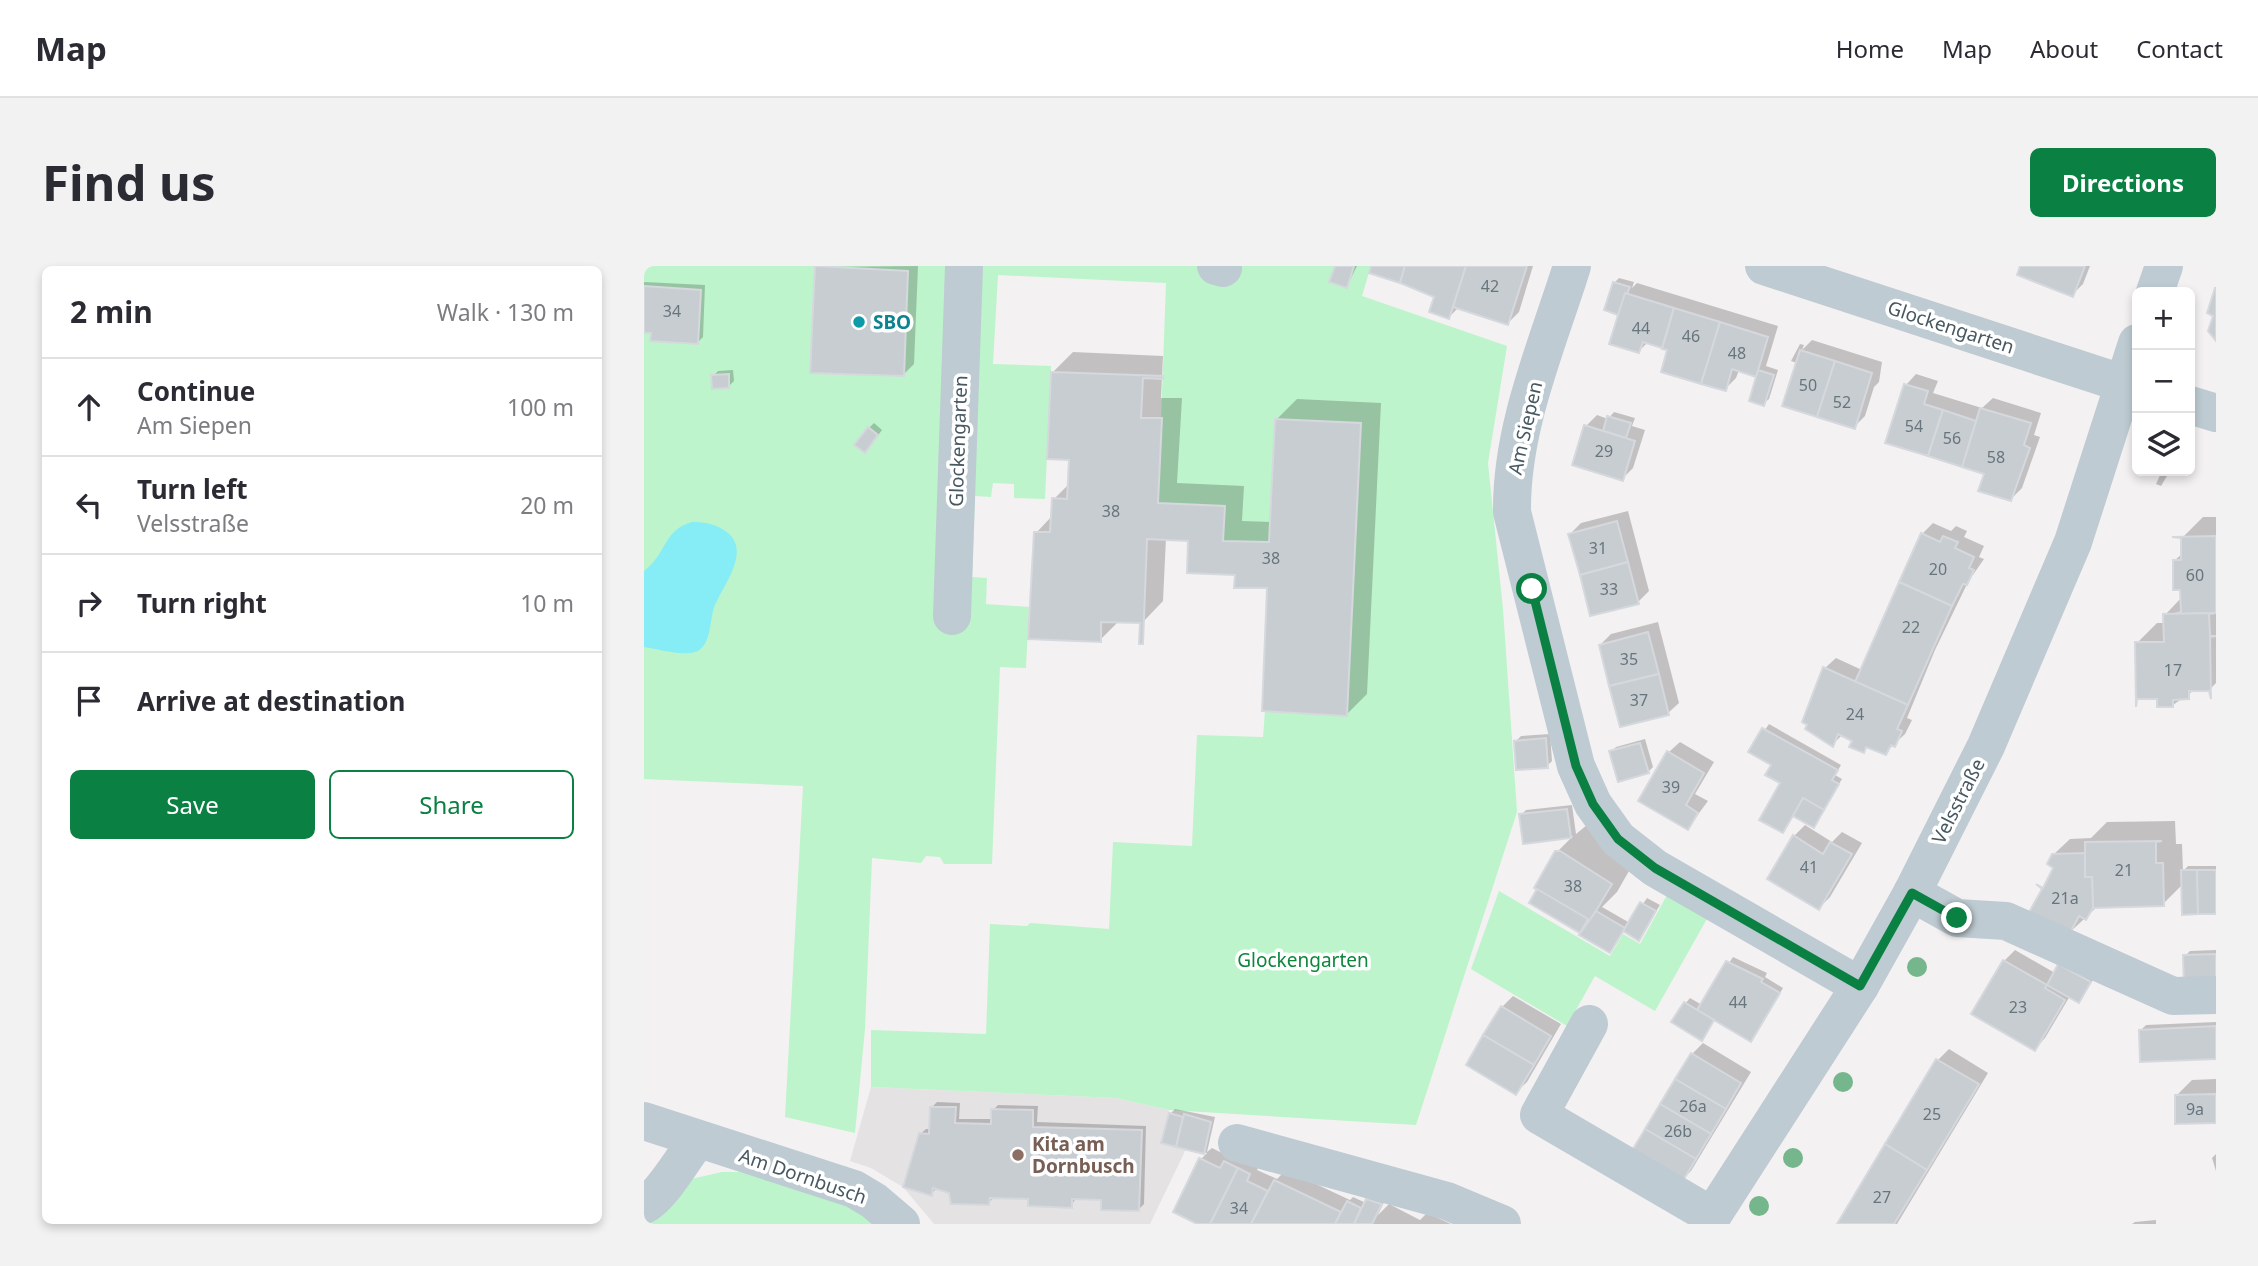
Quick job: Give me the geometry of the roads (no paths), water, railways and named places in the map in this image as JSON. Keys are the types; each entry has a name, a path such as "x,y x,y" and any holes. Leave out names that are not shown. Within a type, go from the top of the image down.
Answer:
{"street":[{"name":"Glockengarten","path":"952,616 964,266"},
{"name":"Am Siepen","path":"1572,266 1522,424 1512,477 1512,512 1576,766 1593,804 1618,839 1655,868 1860,986"},
{"name":"Glockengarten","path":"1764,266 2131,386"},
{"path":"2157,287 2164,266"},
{"name":"Velsstraße","path":"1709,1220 1860,986 1912,893 1986,746 2063,566 2131,386 2136,350"},
{"path":"2195,407 2216,413"},
{"path":"1912,893 1957,918 2006,921 2174,996 2216,995"},
{"path":"1589,1024 1539,1115 1709,1220"},
{"name":"Am Dornbusch","path":"644,1121 853,1189 874,1200 901,1224"},
{"path":"644,1205 652,1201 665,1186 697,1140"},
{"path":"1237,1143 1447,1201 1502,1224"}],"water":[{"path":"692,522 711,524 724,530 735,541 737,551 732,571 713,611 707,638 702,648 692,653 644,647 644,571 670,537"}],"place":[{"name":"SBO","path":"859,322"},
{"name":"Kita am Dornbusch","path":"1018,1155"}]}
